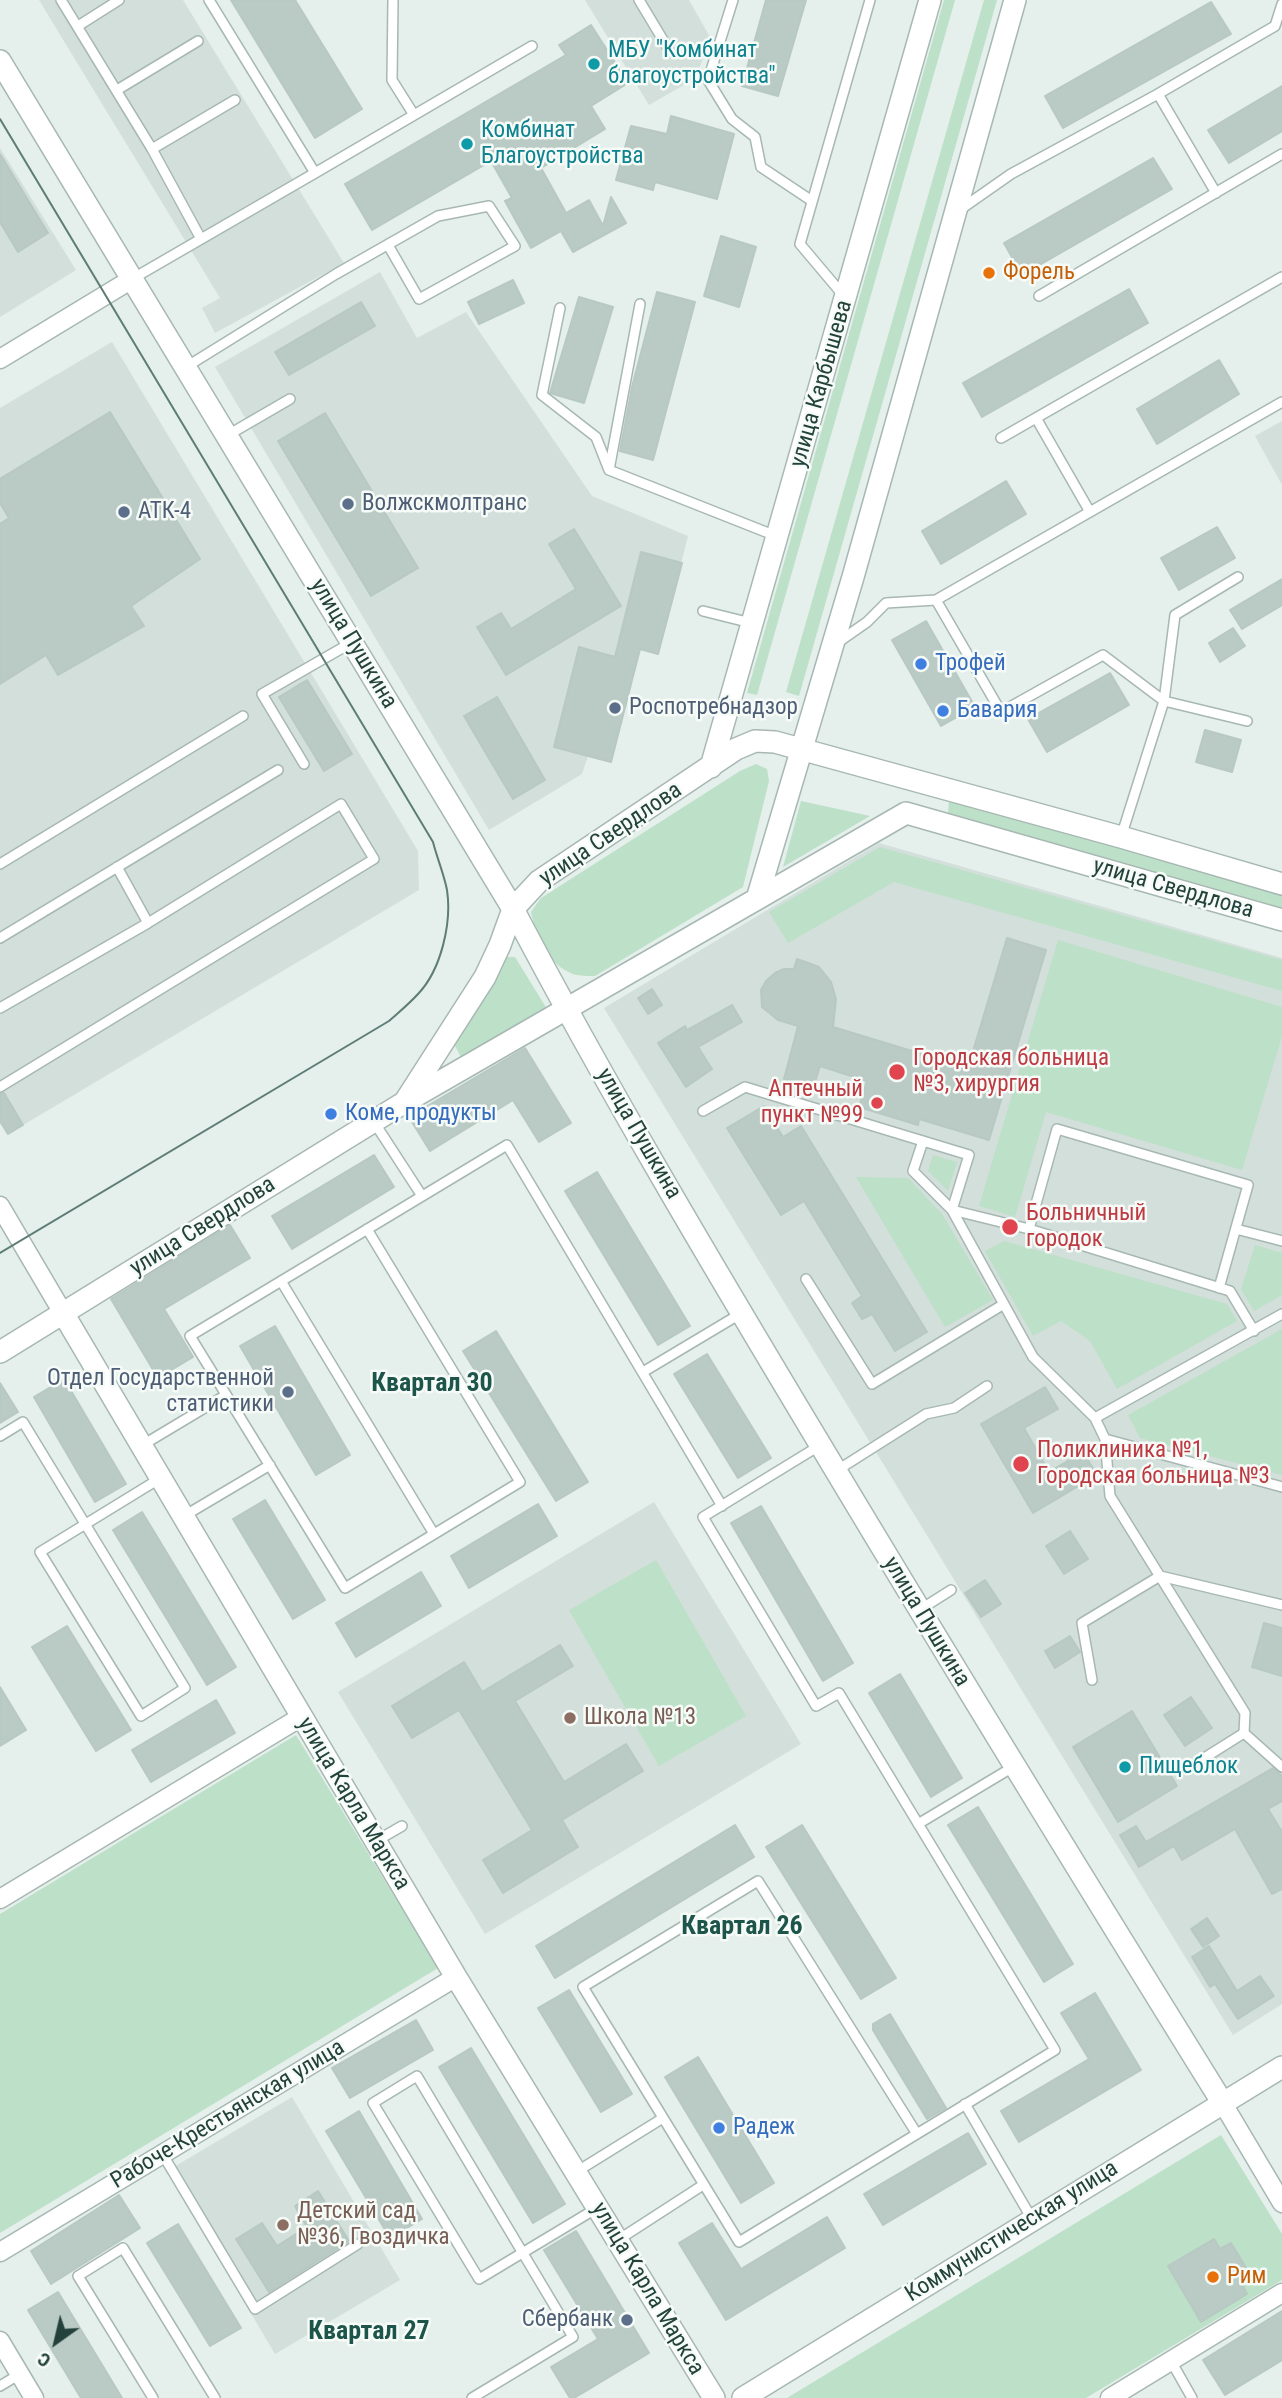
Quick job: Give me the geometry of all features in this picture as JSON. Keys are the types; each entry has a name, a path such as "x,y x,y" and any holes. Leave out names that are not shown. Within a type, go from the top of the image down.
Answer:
{"street":[{"name":"улица Карбышева","path":"711,767 930,0"},
{"path":"757,899 957,211 1015,0"},
{"name":"улица Пушкина","path":"0,61 513,909 566,1010 919,1610 1282,2203"},
{"path":"0,359 132,279"},
{"name":"улица Свердлова","path":"405,1102 485,977 513,909 539,881 736,749 755,741 775,742 1282,884"},
{"name":"улица Свердлова","path":"0,1352 405,1102 906,813 1282,920"},
{"name":"улица Карла Маркса","path":"0,1206 375,1842 713,2398"},
{"path":"0,1899 301,1717"},
{"name":"Рабоче-Крестьянская улица","path":"0,2252 456,1977"},
{"name":"Коммунистическая улица","path":"743,2398 1282,2067"},
{"path":"1110,2398 1282,2293"},
{"path":"0,2341 34,2398"}],"lane":[{"path":"61,0 152,149 201,239"},
{"path":"78,26 119,0"},
{"path":"209,0 315,173"},
{"path":"393,0 392,80 414,115"},
{"path":"639,0 669,50"},
{"path":"733,0 708,80 732,119 755,137 761,167 813,201"},
{"path":"846,299 800,244 870,0"},
{"path":"957,211 1011,174 1158,94 1275,26 1282,4"},
{"path":"117,90 198,41"},
{"path":"132,279 532,46"},
{"path":"1158,94 1216,193"},
{"path":"152,149 235,100"},
{"path":"1039,296 1282,155"},
{"path":"185,367 336,274 438,216 489,206 516,246 419,299 388,245"},
{"path":"1001,438 1282,277"},
{"path":"609,470 640,304"},
{"path":"560,308 541,395 596,437 609,470 778,537"},
{"path":"227,435 290,399"},
{"path":"832,646 867,622 886,603 936,600 1282,402"},
{"path":"1036,418 1090,512"},
{"path":"1121,837 1164,701 1175,615 1238,577"},
{"path":"936,600 1001,712 1103,655 1164,701 1247,721"},
{"path":"703,611 753,624"},
{"path":"303,764 262,694 352,643"},
{"path":"0,864 243,716"},
{"path":"0,938 278,770"},
{"path":"0,1008 148,923 341,804 374,859 0,1087"},
{"path":"117,867 148,923"},
{"path":"703,1111 746,1087 969,1155 952,1210"},
{"path":"374,1122 422,1196"},
{"path":"1029,1229 1058,1129 1248,1185 1219,1288"},
{"path":"923,1141 913,1171 952,1210 1033,1356 1095,1418 1105,1439 1110,1496 1245,1713 1244,1733"},
{"path":"367,1229 520,1482 345,1588 190,1335 507,1145 722,1506"},
{"path":"952,1210 1029,1229 1230,1291 1254,1331"},
{"path":"1236,1229 1282,1241"},
{"path":"806,1279 872,1384 1004,1304"},
{"path":"281,1281 434,1534"},
{"path":"643,1372 742,1313"},
{"path":"1095,1418 1282,1314"},
{"path":"836,1471 926,1414 954,1408 987,1386"},
{"path":"141,1446 226,1395"},
{"path":"0,1436 23,1422 85,1524 185,1688 141,1716 40,1552 85,1524 161,1478"},
{"path":"1105,1439 1282,1487"},
{"path":"821,1445 703,1517 816,1706 839,1693 1055,2050 965,2104 917,2134 739,2242 583,1987 758,1881 917,2134"},
{"path":"184,1516 270,1465"},
{"path":"1092,1680 1082,1623 1160,1576 1282,1605"},
{"path":"919,1610 951,1590"},
{"path":"1201,1760 1244,1733"},
{"path":"1244,1733 1282,1767"},
{"path":"918,1824 1013,1767"},
{"path":"375,1842 402,1826"},
{"path":"472,2398 573,2337 523,2253 417,2076 373,2103 479,2279 523,2253 597,2208"},
{"path":"965,2104 1032,2219"},
{"path":"576,2172 663,2118"},
{"path":"163,2155 255,2309 358,2244"},
{"path":"618,2240 704,2185"},
{"path":"153,2398 78,2276 123,2248 215,2398"},
{"path":"1171,2361 1192,2398"},
{"path":"0,2386 20,2374"}],"shaded area":[{"path":"39,0 183,0 344,263 215,333 202,308 220,298"},
{"path":"585,0 689,0 710,37 696,78 649,105"},
{"path":"0,148 76,270 0,317"},
{"path":"380,272 417,338 466,312 592,496 688,536 658,654 640,649 611,762 588,756 582,774 489,830 215,367"},
{"path":"112,342 418,851 419,890 8,1134 0,1121 0,408"},
{"path":"1282,421 1282,485 1255,436"},
{"name":"Больничный городок","path":"879,843 1282,958 1282,2004 1233,2035 604,1008"},
{"name":"Школа №13","path":"654,1502 801,1744 485,1934 338,1692"},
{"name":"Детский сад №36, Гвоздичка","path":"292,2097 400,2280 275,2354 167,2171"}],"green space":[{"path":"944,0 955,0 757,695 747,693"},
{"path":"984,0 997,0 799,696 786,692"},
{"path":"756,764 767,769 769,781 743,887 595,976 573,974 557,964 540,939 531,912 541,898 740,771"},
{"path":"949,800 1282,894 1282,908 948,813"},
{"path":"801,801 870,816 783,867"},
{"path":"880,847 1282,960 1282,991 894,882 788,943 769,912"},
{"path":"1058,940 1282,1007 1282,1036 1242,1170 1046,1112 1015,1217 979,1206"},
{"path":"507,957 515,957 547,1009 462,1059 454,1044 470,1022"},
{"path":"933,1155 957,1162 948,1191 928,1171"},
{"path":"856,1177 908,1178 942,1214 993,1300 945,1327"},
{"path":"1004,1241 1227,1304 1237,1321 1117,1389 1090,1341 1061,1321 1033,1336 985,1251"},
{"path":"1255,1245 1282,1253 1282,1295 1254,1311 1241,1289"},
{"path":"1282,1329 1282,1475 1140,1438 1128,1415"},
{"path":"656,1560 746,1716 659,1766 569,1610"},
{"path":"296,1735 438,1968 0,2233 0,1914"},
{"path":"1221,2135 1282,2234 1282,2280 1086,2398 787,2398"}],"building":[{"path":"231,0 295,0 362,109 315,138"},
{"path":"766,0 806,0 778,96 742,86"},
{"path":"1211,2 1231,34 1063,128 1045,96"},
{"path":"591,25 628,83 591,106 605,129 541,168 566,213 589,200 603,226 611,197 626,223 573,252 561,231 531,248 505,201 512,198 491,161 372,230 345,184 566,55 559,45"},
{"path":"1282,86 1282,131 1229,163 1208,130"},
{"path":"671,116 734,134 717,199 655,182 653,190 616,180 631,126 667,134"},
{"path":"0,154 48,233 18,252 0,222"},
{"path":"1153,158 1172,189 1022,275 1004,243"},
{"path":"721,236 756,247 739,307 704,296"},
{"path":"513,280 524,303 479,324 468,302"},
{"path":"1129,289 1148,323 982,417 963,383"},
{"path":"657,292 695,302 653,460 620,451 632,387"},
{"path":"579,297 613,307 584,403 550,393"},
{"path":"361,302 375,326 289,375 275,352"},
{"path":"1219,360 1239,394 1157,444 1137,409"},
{"path":"110,412 200,559 131,606 144,626 58,675 46,655 0,684 0,524 9,518 0,503 0,479"},
{"name":"Волжскмолтранс","path":"325,413 418,568 371,596 278,441"},
{"path":"1006,481 1026,514 941,564 922,531"},
{"path":"1217,527 1235,558 1179,590 1161,558"},
{"path":"574,529 621,606 506,675 477,627 501,613 511,629 576,589 549,544"},
{"path":"641,552 682,563 658,654 640,649 611,762 554,747 579,647 615,657"},
{"path":"1282,579 1282,605 1242,629 1230,610"},
{"path":"926,621 975,707 941,726 892,640"},
{"path":"1233,628 1245,646 1220,662 1209,643"},
{"path":"1110,673 1129,705 1047,752 1028,719"},
{"path":"307,680 352,754 324,771 279,697"},
{"path":"497,697 545,780 513,799 464,716"},
{"path":"1205,730 1241,740 1232,772 1196,762"},
{"path":"1007,938 1046,950 989,1140 919,1119 918,1125 859,1107 867,1081 820,1066 813,1088 784,1079 798,1026 778,1020 762,1007 761,990 775,973 794,969 797,959 819,967 831,982 836,999 833,1027 968,1068"},
{"path":"652,989 662,1005 648,1014 638,998"},
{"path":"732,1005 742,1022 698,1047 712,1069 686,1087 658,1043 685,1026 687,1030"},
{"path":"525,1048 571,1123 539,1142 513,1100 430,1151 409,1117"},
{"path":"4,1093 23,1125 8,1134 0,1121 0,1094"},
{"path":"764,1106 783,1137 801,1126 927,1332 895,1351 872,1314 862,1319 852,1303 862,1296 804,1201 781,1215 727,1128"},
{"path":"374,1155 394,1187 292,1249 272,1216"},
{"path":"597,1172 690,1326 658,1345 565,1191"},
{"path":"230,1225 250,1258 164,1309 193,1357 158,1378 111,1299"},
{"path":"275,1326 350,1455 316,1475 240,1346"},
{"path":"496,1331 588,1482 556,1501 463,1351"},
{"path":"707,1354 771,1458 738,1478 674,1374"},
{"path":"64,1379 126,1484 95,1502 34,1397"},
{"path":"0,1383 18,1412 0,1423"},
{"path":"1045,1387 1058,1409 1024,1428 1049,1472 1083,1452 1097,1475 1033,1513 981,1424"},
{"path":"265,1500 325,1600 293,1619 233,1519"},
{"path":"538,1504 557,1536 469,1588 451,1556"},
{"path":"761,1506 853,1663 823,1681 731,1523"},
{"path":"142,1512 236,1667 207,1685 113,1530"},
{"path":"1070,1531 1088,1559 1064,1574 1046,1546"},
{"path":"421,1572 441,1606 356,1657 336,1623"},
{"path":"985,1580 1001,1604 981,1617 965,1593"},
{"path":"1264,1623 1282,1628 1282,1676 1252,1667"},
{"path":"67,1626 131,1730 96,1751 32,1647"},
{"path":"1070,1636 1080,1652 1055,1668 1045,1651"},
{"path":"560,1645 573,1666 515,1701 564,1782 626,1744 643,1771 562,1820 578,1847 503,1893 483,1860 532,1830 459,1710 412,1738 392,1706 464,1662 482,1692"},
{"path":"900,1674 962,1778 931,1797 869,1693"},
{"path":"0,1687 26,1730 0,1746"},
{"path":"1191,1697 1212,1728 1185,1746 1164,1715"},
{"path":"216,1700 235,1733 151,1782 132,1750"},
{"name":"Пищеблок","path":"1132,1711 1177,1786 1118,1822 1073,1747"},
{"path":"1273,1768 1282,1776 1282,1801 1268,1809 1282,1832 1282,1889 1272,1894 1235,1829 1182,1860 1174,1846 1139,1867 1120,1835 1136,1826 1146,1842"},
{"path":"978,1807 1073,1964 1044,1982 948,1825"},
{"path":"735,1825 754,1857 555,1978 536,1946"},
{"path":"802,1825 896,1978 861,1999 766,1847"},
{"path":"1207,1918 1219,1936 1203,1947 1191,1929"},
{"path":"1209,1946 1237,1991 1260,1976 1274,1996 1238,2019 1215,1984 1210,1987 1192,1957"},
{"path":"569,1990 632,2094 601,2112 538,2008"},
{"path":"1095,1993 1141,2070 1019,2142 1001,2111 1089,2059 1061,2013"},
{"path":"890,2014 946,2108 927,2119 873,2030 873,2024"},
{"path":"416,2020 433,2050 350,2098 332,2068"},
{"path":"471,2048 565,2204 533,2223 439,2067"},
{"path":"698,2057 774,2183 741,2203 665,2077"},
{"path":"359,2111 422,2219 390,2238 326,2131"},
{"path":"968,2133 986,2164 883,2225 864,2194"},
{"path":"318,2191 349,2241 269,2292 236,2239 262,2223 277,2246 307,2227 295,2206"},
{"path":"119,2195 140,2228 51,2284 31,2251"},
{"path":"827,2217 845,2248 726,2320 679,2243 712,2223 741,2269"},
{"path":"178,2224 241,2328 210,2346 147,2243"},
{"path":"576,2231 649,2353 570,2398 551,2367 598,2339 544,2250"},
{"path":"1214,2239 1220,2249 1231,2243 1251,2276 1241,2282 1247,2294 1201,2322 1168,2266"},
{"path":"58,2292 122,2398 81,2398 28,2310"},
{"path":"1282,2311 1282,2360 1225,2395 1203,2360"}],"tram line":[{"path":"0,119 433,842 446,884 448,903 443,945 433,972 418,994 389,1021 0,1253"}],"place":[{"name":"МБУ \"Комбинат благоустройства\"","path":"594,64"},
{"name":"Комбинат Благоустройства","path":"467,144"},
{"name":"Форель","path":"989,273"},
{"name":"Волжскмолтранс","path":"348,504"},
{"name":"АТК-4","path":"124,512"},
{"name":"Трофей","path":"921,664"},
{"name":"Роспотребнадзор","path":"615,708"},
{"name":"Бавария","path":"943,711"},
{"name":"Городская больница №3, хирургия","path":"897,1072"},
{"name":"Аптечный пункт №99","path":"877,1103"},
{"name":"Коме, продукты","path":"331,1114"},
{"name":"Больничный городок","path":"1010,1227"},
{"name":"Отдел Государственной статистики","path":"288,1392"},
{"name":"Поликлиника №1, Городская больница №3","path":"1021,1464"},
{"name":"Школа №13","path":"570,1718"},
{"name":"Пищеблок","path":"1125,1767"},
{"name":"Радеж","path":"719,2128"},
{"name":"Детский сад №36, Гвоздичка","path":"283,2225"},
{"name":"Рим","path":"1213,2277"},
{"name":"Сбербанк","path":"627,2320"}],"district":[{"name":"Квартал 30","path":"432,1384"},
{"name":"Квартал 26","path":"742,1927"},
{"name":"Квартал 27","path":"369,2332"}]}
